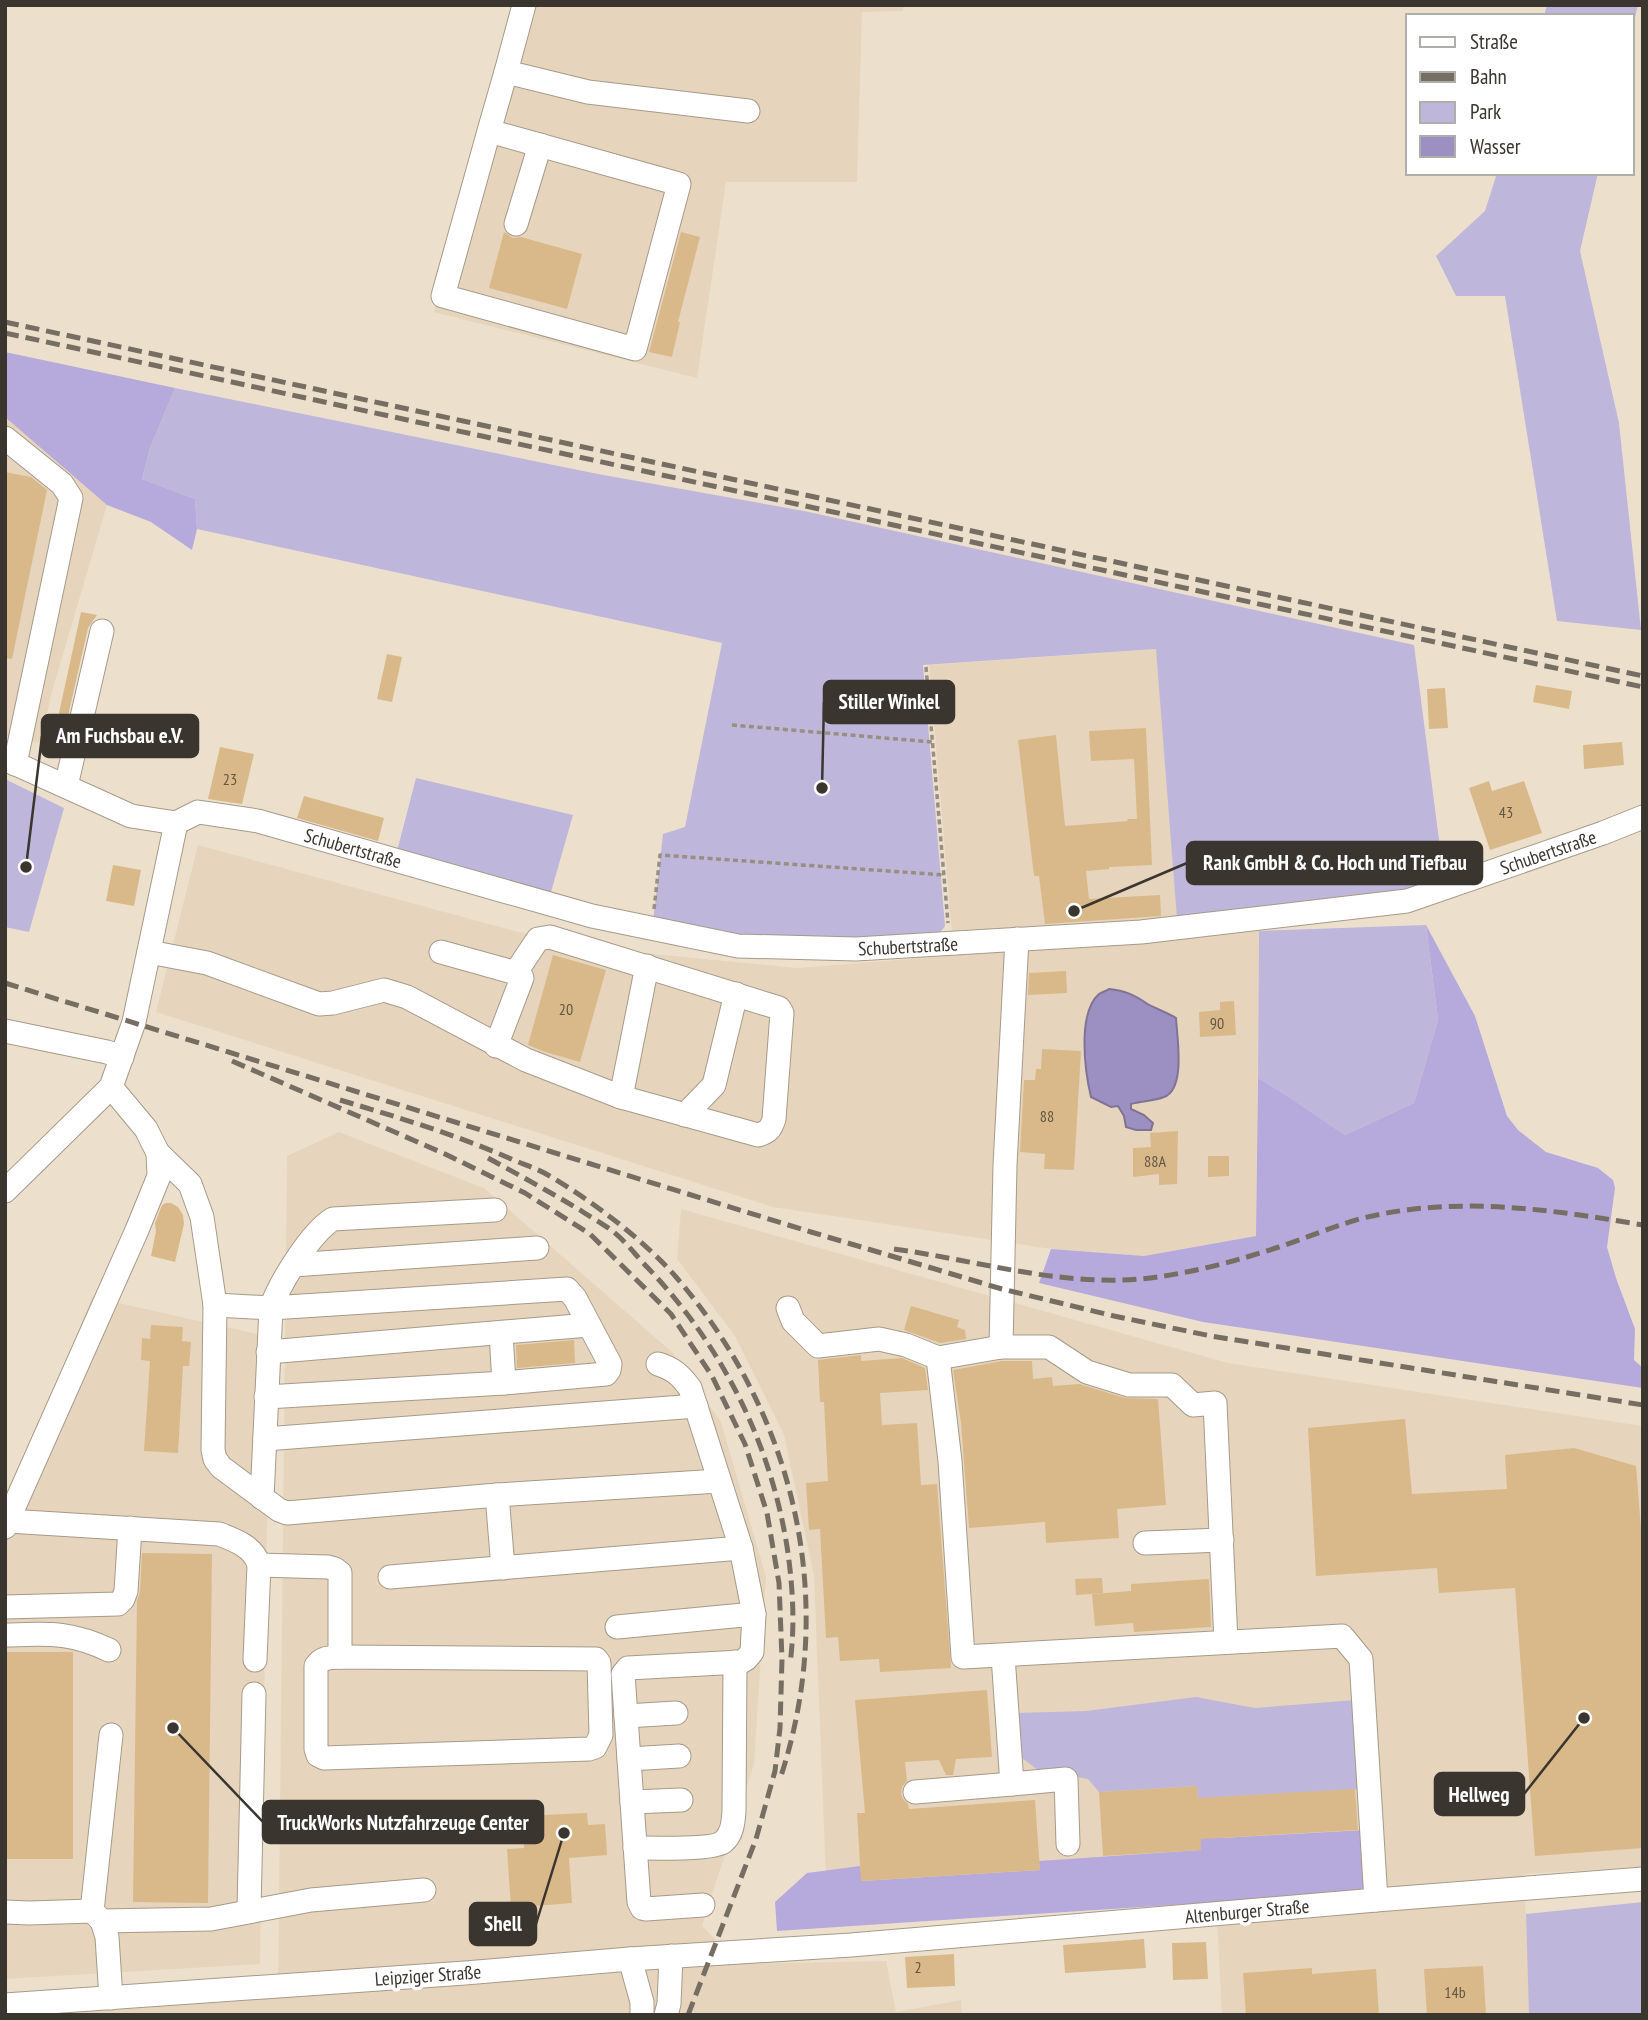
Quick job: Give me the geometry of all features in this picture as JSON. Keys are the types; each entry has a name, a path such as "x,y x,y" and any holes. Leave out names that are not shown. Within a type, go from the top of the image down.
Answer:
{"street":[{"path":"489,131 678,184 635,349 443,296 524,5"},
{"path":"506,72 588,92 748,111"},
{"path":"516,224 540,145"},
{"path":"5,438 62,484 71,498 10,761"},
{"path":"66,786 102,631"},
{"name":"Schubertstraße","path":"10,761 131,816 176,823 198,812 258,821 592,916 738,946 856,949 1141,932 1407,901 1643,817"},
{"path":"5,1191 111,1087 134,1022 176,823"},
{"path":"149,952 207,963 318,1004 333,1003 384,990 407,997 526,1060 621,1097 758,1135 771,1128 774,1119 782,1013 779,1008 550,937 538,939 516,972"},
{"path":"1001,1347 1004,1165 1017,939"},
{"path":"441,952 516,972 522,978 496,1046"},
{"path":"621,1097 648,966"},
{"path":"685,1115 714,1085 736,993"},
{"path":"5,1031 122,1057"},
{"path":"111,1087 145,1129 158,1153 190,1184 202,1217 215,1305 215,1459 279,1510 288,1513 719,1481"},
{"path":"158,1153 159,1176 7,1524 219,1534 251,1550 257,1556 259,1565 255,1660"},
{"path":"262,1498 271,1308 276,1292 316,1234 333,1219 495,1210"},
{"path":"293,1265 537,1248"},
{"path":"215,1305 271,1308 567,1289 575,1298 610,1364 606,1374 266,1397"},
{"path":"788,1308 793,1321 818,1346 879,1339 906,1345 938,1358 1001,1347 1049,1347 1087,1372 1129,1384 1172,1385 1193,1405 1215,1403 1226,1643"},
{"path":"268,1352 589,1325"},
{"path":"501,1333 503,1383"},
{"path":"938,1358 950,1461 963,1657 1342,1636 1361,1659 1376,1900"},
{"path":"658,1364 672,1368 690,1388 741,1548 754,1614 752,1652 746,1659 735,1662 628,1668 623,1674 639,1902 642,1908 646,1909 703,1905"},
{"path":"265,1439 696,1406"},
{"path":"497,1496 503,1568"},
{"path":"5,1607 118,1604 126,1591 130,1528"},
{"path":"1145,1542 1222,1540"},
{"path":"390,1577 741,1548"},
{"path":"259,1565 328,1567 340,1573 340,1657"},
{"path":"617,1627 754,1614"},
{"path":"5,1635 62,1634 88,1640 109,1650"},
{"path":"1003,1656 1012,1784"},
{"path":"340,1657 596,1659 599,1663 601,1735 595,1747 589,1749 324,1758 318,1755 316,1749 316,1666 324,1658 340,1657"},
{"path":"635,1848 713,1846 725,1841 731,1831 734,1812 735,1662"},
{"path":"249,1910 254,1694"},
{"path":"626,1716 676,1713"},
{"path":"111,1735 97,1916 107,1937 111,1998"},
{"path":"629,1759 679,1756"},
{"path":"915,1792 1066,1779 1069,1844"},
{"path":"632,1802 681,1800"},
{"name":"Altenburger Straße","path":"851,1944 1643,1879"},
{"path":"5,1912 211,1919 311,1900 424,1890"},
{"name":"Leipziger Straße","path":"5,2005 851,1944"},
{"path":"666,2015 671,1956"},
{"path":"630,1959 642,2002 642,2015"}],"path":[{"path":"926,667 949,943"},
{"path":"732,726 932,742"},
{"path":"652,928 660,855 945,875"}],"shaded area":[{"path":"515,5 903,5 903,11 862,12 857,182 726,182 697,378 434,312"},
{"path":"5,352 175,388 150,448 142,479 195,499 197,529 192,550 151,522 107,505 5,417"},
{"path":"5,417 107,505 51,695 41,743 5,735"},
{"path":"1157,649 1177,919 952,934 929,665"},
{"path":"198,845 570,946 798,968 1259,931 1256,1236 1144,1256 1051,1249 773,1207 156,1012"},
{"path":"1426,925 1475,1016 1507,1116 1518,1130 1546,1152 1598,1168 1613,1180 1615,1188 1607,1247 1635,1329 1634,1360 1643,1368 1643,1388 1203,1322 1039,1283 1051,1249 1144,1256 1256,1236 1258,1078 1345,1135 1414,1103 1438,1020"},
{"path":"339,1132 484,1188 673,1353 721,1422 766,1577 754,1764 702,1926 739,1964 886,1961 896,2012 961,2000 962,2015 49,2015 278,1998 287,1156"},
{"path":"681,1209 1228,1363 1643,1426 1643,1867 1524,1874 1530,2015 1222,2015 1216,1902 1385,1888 827,1904 814,1576 784,1435 735,1336 677,1259"},
{"path":"92,1297 270,1337 260,1964 5,1979 5,1511"},
{"path":"1366,1830 1369,1892 777,1931 775,1902 807,1873 860,1866 862,1881 1040,1870 1039,1861 1201,1850 1200,1834 1220,1838"}],"green space":[{"path":"1547,5 1638,5 1634,22 1634,14 1545,14"},
{"path":"1496,175 1598,175 1580,251 1619,423 1641,630 1557,621 1505,296 1456,296 1436,256 1485,211"},
{"path":"175,388 598,474 804,511 1414,645 1444,879 1403,891 1177,919 1156,649 923,665 945,926 935,939 742,935 653,922 663,834 685,827 722,643 197,529 195,499 142,479 150,448"},
{"path":"416,778 573,815 549,899 396,855"},
{"path":"5,779 64,808 29,932 5,927"},
{"path":"1426,925 1438,1020 1414,1103 1345,1135 1258,1078 1259,931"},
{"path":"1196,1697 1255,1708 1355,1700 1364,1789 1220,1797 1218,1801 1198,1802 1197,1786 1099,1792 1088,1779 1038,1770 1018,1755 1013,1713 1086,1711"},
{"path":"1643,1902 1643,2015 1529,2015 1526,1914"}],"water":[{"path":"1109,989 1133,995 1176,1018 1179,1062 1171,1092 1164,1097 1131,1104 1131,1109 1153,1123 1151,1130 1126,1127 1118,1106 1111,1107 1091,1097 1085,1058 1085,1028 1092,1003 1099,994"}],"building":[{"path":"504,232 513,238 521,237 582,254 567,309 489,288"},
{"path":"681,232 700,237 678,322 672,357 649,352"},
{"path":"5,472 31,477 47,490 12,659 5,658"},
{"path":"81,612 97,615 88,628 63,738 54,736"},
{"path":"387,654 402,657 392,702 377,699"},
{"path":"1536,685 1572,691 1569,709 1533,702"},
{"path":"1445,688 1448,728 1429,729 1427,689"},
{"path":"1146,728 1152,865 1086,871 1089,899 1160,895 1161,916 1045,924 1039,876 1034,876 1018,740 1056,735 1065,826 1128,821 1127,819 1137,819 1134,759 1091,761 1089,731"},
{"path":"1622,742 1624,765 1584,769 1583,745"},
{"path":"220,747 254,754 242,804 208,799"},
{"path":"1489,781 1492,791 1524,781 1542,833 1490,850 1469,788"},
{"path":"304,796 384,818 378,841 297,818"},
{"path":"113,865 141,870 134,906 106,901"},
{"path":"553,955 606,970 580,1062 528,1045"},
{"path":"1066,971 1067,993 1028,995 1029,973"},
{"path":"1234,1001 1236,1035 1200,1037 1199,1012 1220,1010 1220,1002"},
{"path":"1042,1049 1081,1051 1074,1170 1044,1169 1045,1154 1020,1152 1024,1080 1035,1080 1036,1069 1041,1069"},
{"path":"1178,1131 1177,1184 1159,1185 1159,1174 1133,1177 1133,1148 1151,1147 1150,1133"},
{"path":"1208,1156 1229,1156 1229,1176 1208,1177"},
{"path":"166,1203 178,1207 183,1215 184,1224 175,1262 151,1256 155,1223 162,1205"},
{"path":"911,1306 959,1320 957,1327 965,1330 966,1339 940,1343 904,1330"},
{"path":"151,1325 183,1327 182,1341 191,1342 189,1366 183,1366 178,1453 144,1451 150,1361 141,1360 142,1338 150,1339"},
{"path":"574,1340 575,1363 517,1368 516,1345"},
{"path":"861,1355 861,1361 902,1358 925,1368 928,1390 880,1393 882,1425 917,1423 921,1485 937,1484 951,1668 880,1672 879,1659 840,1661 838,1637 826,1638 820,1529 809,1530 806,1483 828,1481 824,1402 820,1402 818,1360"},
{"path":"1002,1361 1032,1361 1033,1379 1052,1377 1053,1386 1079,1384 1125,1398 1158,1399 1166,1505 1117,1509 1119,1538 1046,1543 1045,1522 969,1528 961,1423 953,1370"},
{"path":"1405,1419 1412,1494 1507,1489 1505,1455 1574,1448 1636,1466 1643,1553 1643,1848 1535,1856 1515,1588 1439,1593 1437,1568 1316,1576 1308,1428"},
{"path":"142,1553 212,1554 208,1903 133,1902 137,1601"},
{"path":"1102,1578 1103,1593 1076,1595 1075,1579"},
{"path":"1209,1579 1211,1627 1134,1632 1133,1623 1095,1626 1092,1594 1131,1591 1131,1584"},
{"path":"5,1652 73,1652 73,1859 7,1859"},
{"path":"987,1690 992,1757 956,1759 953,1775 946,1775 939,1760 905,1762 907,1781 901,1794 909,1809 1035,1800 1040,1870 861,1881 857,1813 865,1813 855,1700"},
{"path":"1197,1786 1198,1798 1355,1789 1358,1830 1201,1839 1201,1850 1103,1856 1099,1792"},
{"path":"587,1813 588,1825 605,1824 607,1855 569,1858 572,1903 511,1908 507,1849 524,1848 522,1816"},
{"path":"1144,1939 1146,1968 1065,1973 1063,1945"},
{"path":"1206,1942 1208,1979 1173,1980 1172,1943"},
{"path":"954,1954 955,1986 907,1988 905,1957"},
{"path":"1483,1966 1486,2015 1427,2015 1424,1969"},
{"path":"1312,1968 1312,1974 1376,1969 1379,2015 1246,2015 1243,1973"}],"railway":[{"path":"5,322 1643,676"},
{"path":"5,333 1643,687"},
{"path":"5,983 1002,1289 1211,1336 1643,1405"},
{"path":"232,1061 445,1154 525,1193 590,1234 671,1314 712,1376 745,1444 767,1513 779,1583 782,1659 780,1728 775,1771 756,1839 688,2015"},
{"path":"340,1100 467,1141 539,1170 565,1185 616,1221 649,1249 676,1277 717,1331 751,1389 777,1450 795,1513 804,1578 806,1644 798,1710 781,1776"},
{"path":"488,1158 569,1203 616,1234 675,1298 721,1364 756,1436 780,1513 788,1553 792,1595 790,1664"},
{"path":"894,1249 1016,1271 1109,1280 1157,1277 1210,1267 1359,1219 1430,1208 1501,1207 1643,1225"}],"place":[{"name":"Stiller Winkel","path":"822,788"},
{"name":"Am Fuchsbau e.V.","path":"26,867"},
{"name":"Rank GmbH & Co. Hoch und Tiefbau","path":"1074,911"},
{"name":"Hellweg","path":"1584,1718"},
{"name":"TruckWorks Nutzfahrzeuge Center","path":"173,1728"},
{"name":"Shell","path":"564,1833"}]}
